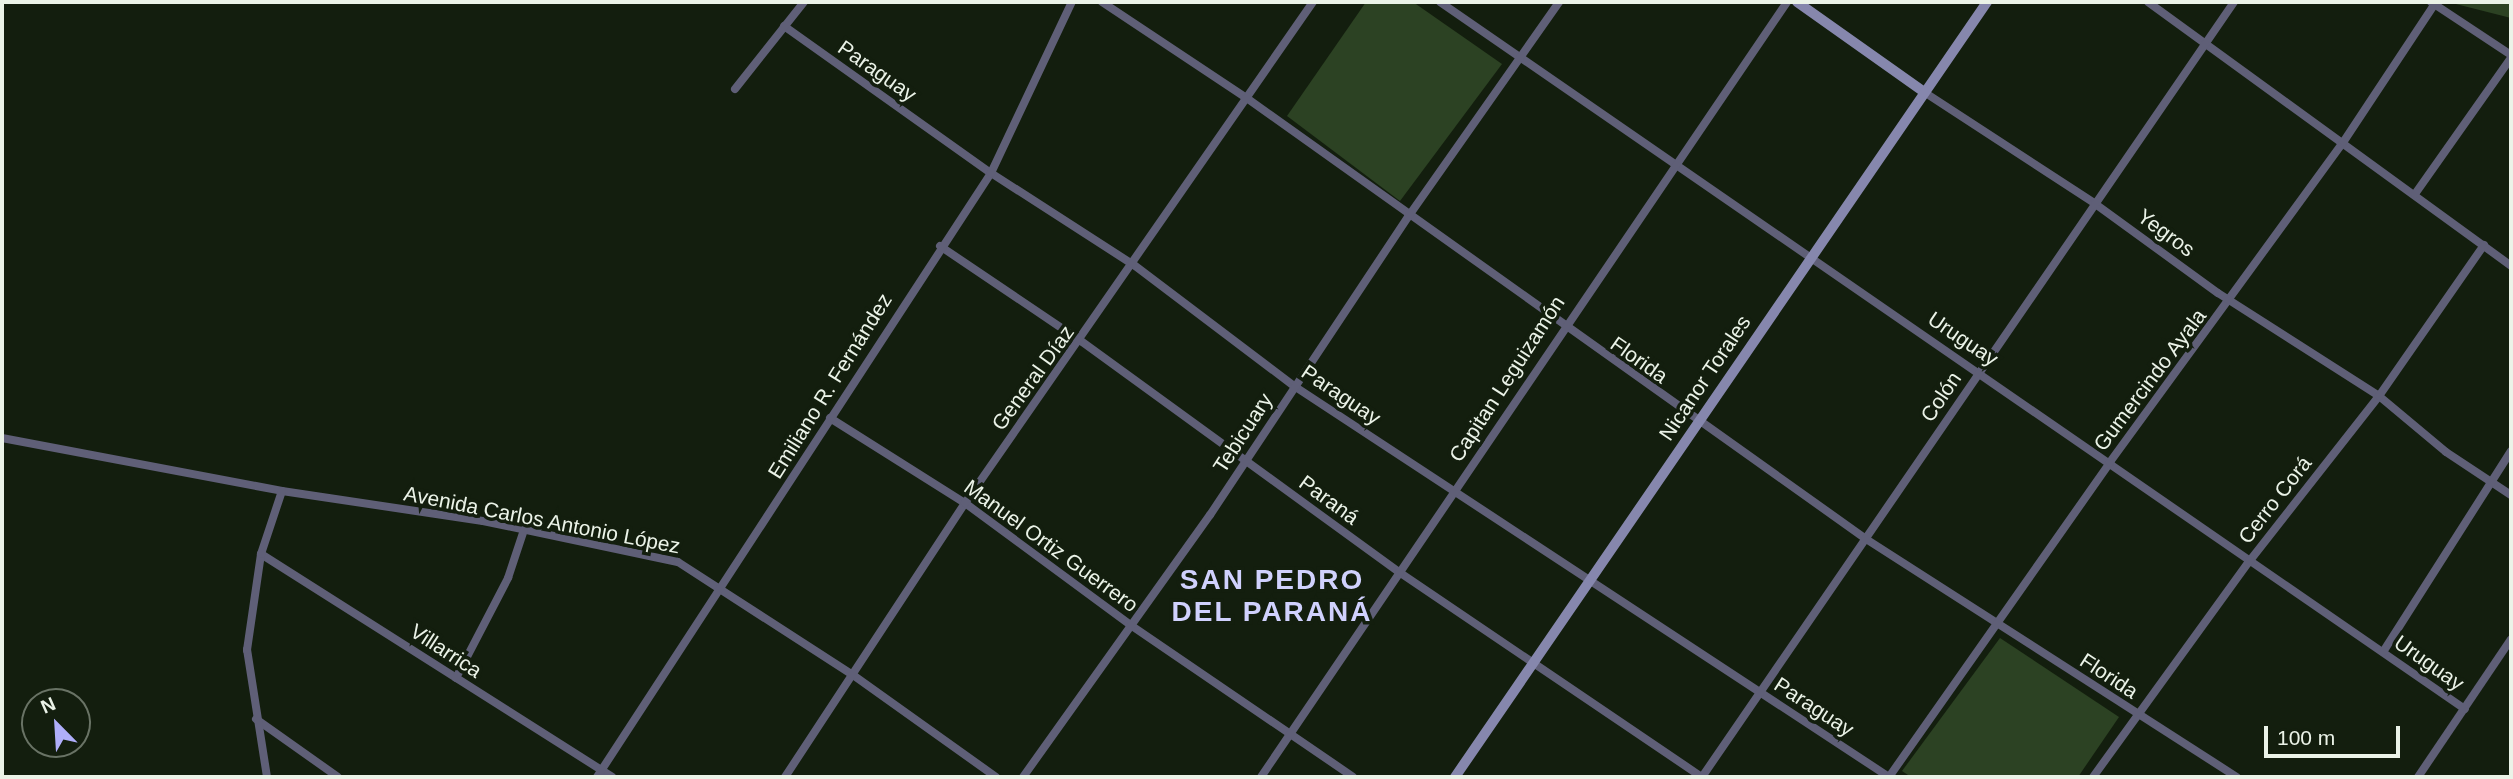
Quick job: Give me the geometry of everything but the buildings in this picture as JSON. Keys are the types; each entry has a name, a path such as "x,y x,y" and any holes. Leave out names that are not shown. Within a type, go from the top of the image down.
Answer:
{"street":[{"path":"735,89 804,2"},
{"name":"Emiliano R. Fernández","path":"599,774 722,589 940,246 991,173 1072,2"},
{"name":"Florida","path":"1102,2 1248,99 1408,218 1866,539 2237,777"},
{"name":"General Díaz","path":"785,777 965,503 1135,265 1313,2"},
{"name":"Uruguay","path":"1440,2 1980,371 2248,563 2465,709"},
{"name":"Tebicuary","path":"1023,777 1246,462 1408,218 1559,2"},
{"name":"Capitan Leguizamón","path":"1261,777 1562,327 1787,2"},
{"name":"Yegros","path":"1797,2 1924,92 2094,203 2230,301 2379,396 2446,452 2511,495"},
{"name":"Nicanor Torales","path":"1455,777 1987,2"},
{"path":"2148,2 2344,141 2511,266"},
{"name":"Colón","path":"1702,777 2234,2"},
{"path":"2415,194 2511,56 2434,2"},
{"name":"Gumercindo Ayala","path":"1889,777 2110,462 2230,301 2344,141 2434,2"},
{"name":"Paraguay","path":"784,26 991,173 1135,265 1294,386 1588,583 1889,777"},
{"name":"Cerro Corá","path":"2093,777 2248,563 2379,396 2484,245"},
{"name":"Paraná","path":"940,246 1081,341 1399,572 1702,777"},
{"name":"Manuel Ortiz Guerrero","path":"830,418 965,503 1129,624 1353,777"},
{"name":"Avenida Carlos Antonio López","path":"2,438 282,491 524,530 678,562 853,675 996,777"},
{"path":"2383,652 2511,451"},
{"path":"267,777 247,650 261,554 282,491"},
{"path":"456,678 508,578 524,530"},
{"name":"Villarrica","path":"261,554 456,678 599,774 612,777"},
{"path":"2418,777 2511,639"},
{"path":"256,719 338,777"}],"green space":[{"path":"1366,2 1413,2 1502,64 1400,201 1287,116"},
{"path":"2448,2 2511,2 2511,18"},
{"path":"2000,638 2119,717 2078,777 1911,777 1902,771"}],"district":[{"name":"SAN PEDRO DEL PARANÁ","path":"1272,596"}]}
